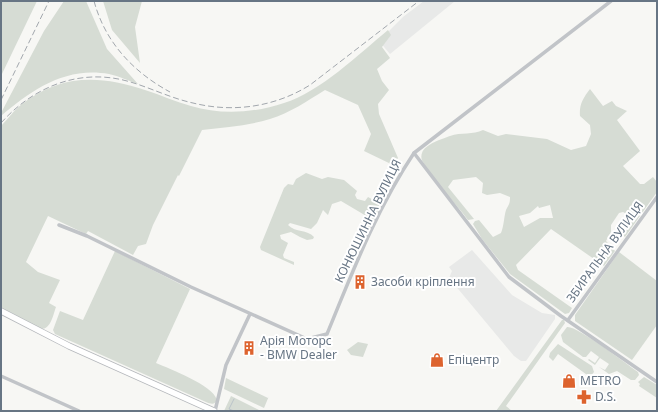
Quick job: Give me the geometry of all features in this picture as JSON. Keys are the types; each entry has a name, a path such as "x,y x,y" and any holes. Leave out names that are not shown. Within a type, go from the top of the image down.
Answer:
{"highway":[{"path":"1,312 69,346 214,411"}],"street":[{"name":"КОНЮШИННА ВУЛИЦЯ","path":"250,314 306,339 326,334 378,219 401,173 414,153 611,1"},
{"path":"414,153 509,277 657,382"},
{"name":"ЗБИРАЛЬНА ВУЛИЦЯ","path":"568,320 657,196"},
{"path":"59,225 87,236 250,314 226,365 214,411"},
{"path":"1,376 79,411"}],"shaded area":[{"path":"1,1 37,1 1,76"},
{"path":"64,1 86,1 107,49 138,84 109,74 93,72 64,77 50,82 24,97 1,116 1,113 44,31"},
{"path":"103,1 142,1 135,27 140,63 112,30"},
{"path":"424,1 455,1 390,54 379,41 403,17"},
{"path":"388,30 391,35 382,47 390,58 377,69 382,81 389,90 378,104 379,114 398,158 393,165 364,151 371,134 358,105 325,90 291,110 270,119 245,125 202,130 179,176 178,175 153,225 146,244 138,246 133,255 88,231 86,234 48,216 26,262 38,272 60,280 49,303 56,307 51,321 47,327 41,329 1,308 1,126 22,104 51,87 66,82 97,80 128,85 202,109 238,112 261,109 298,98 311,90 352,61"},
{"path":"590,89 603,106 612,101 616,106 627,111 617,120 640,151 623,166 640,184 644,184 653,177 657,182 657,192 625,237 622,234 635,217 632,213 629,215 623,212 619,213 611,225 611,232 606,241 615,251 604,266 551,229 516,265 518,270 572,308 569,313 565,314 510,274 482,239 473,224 475,221 479,220 493,237 501,233 506,210 510,203 510,197 500,193 487,195 482,193 483,183 476,177 453,180 448,187 474,219 468,220 433,177 422,161 421,155 430,144 438,140 454,135 483,130 498,136 506,134 547,139 571,150 586,146 591,134 590,125 580,116 580,108","holes":["550,205 553,218 540,218 524,227 519,216 530,213 538,206 539,208"]},
{"path":"306,173 322,179 328,177 344,180 357,191 355,195 357,199 365,201 368,197 379,203 379,208 364,241 360,239 368,217 341,201 332,204 328,215 323,210 317,223 311,229 290,223 288,225 294,229 308,233 314,237 313,239 307,240 291,232 280,235 281,239 288,243 283,255 284,258 294,262 294,265 261,250 260,247 284,188 288,184 293,185 296,179"},
{"path":"472,250 512,295 542,313 555,315 555,319 526,361 521,361 514,356 449,278 452,271 449,267"},
{"path":"115,251 190,289 156,363 200,383 214,394 217,400 215,403 211,404 206,402 55,334 53,330 60,311 83,320"},
{"path":"619,252 657,281 657,325 632,360 575,321 575,315"},
{"path":"562,320 564,320 565,323 506,406 512,411 496,411"},
{"path":"567,327 591,338 638,372 639,375 635,380 631,380 617,371 609,374 599,367 605,370 609,364 600,358 595,365 588,360 589,359 595,363 599,357 591,351 586,357 583,357 563,342 561,335"},
{"path":"358,342 368,344 363,357 351,355 347,350"},
{"path":"558,344 592,366 594,372 590,377 558,354 553,361 549,357 550,353"},
{"path":"644,377 657,385 657,398 639,386 640,384 638,382"},
{"path":"226,378 268,398 269,396 264,408 224,389"},
{"path":"231,396 261,411 224,411"}],"waterway":[{"path":"234,399 229,409 234,411"}],"railway":[{"path":"1,100 49,1"},
{"path":"94,1 105,30 122,54 144,75 170,92"},
{"path":"1,123 27,99 42,90 74,79 92,77 127,81 176,98 208,106 238,108 268,103 283,98 310,85 419,1"}],"place":[{"name":"Засоби кріплення","path":"360,282"},
{"name":"Арія Моторс - BMW Dealer","path":"249,348"},
{"name":"Епіцентр","path":"437,360"},
{"name":"METRO","path":"569,381"},
{"name":"D.S.","path":"584,397"}]}
